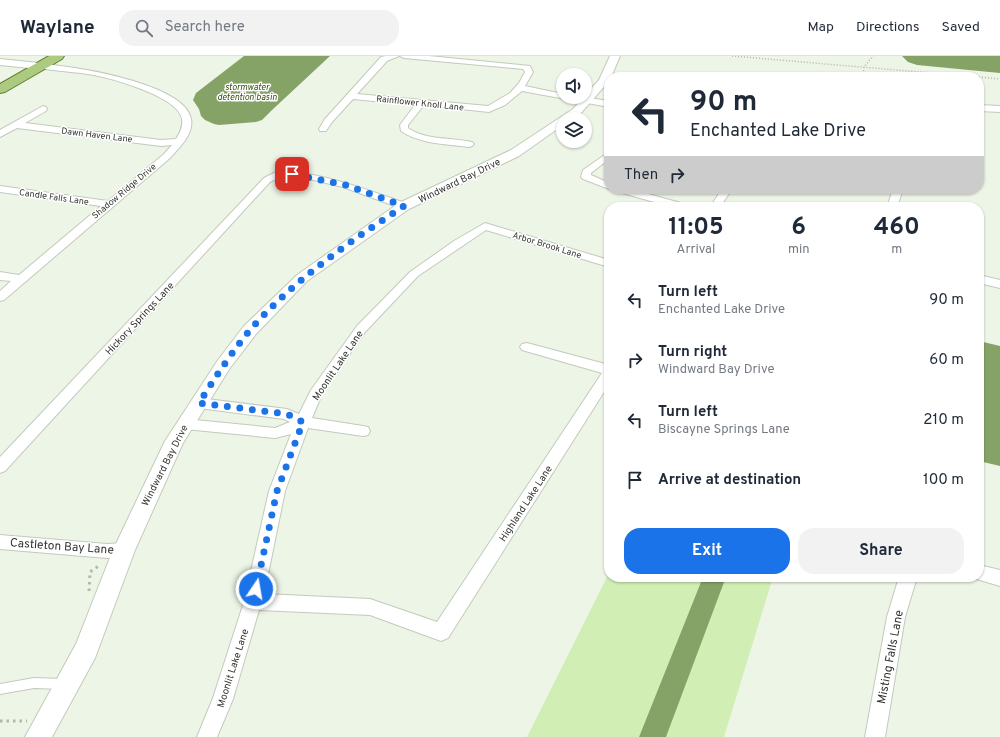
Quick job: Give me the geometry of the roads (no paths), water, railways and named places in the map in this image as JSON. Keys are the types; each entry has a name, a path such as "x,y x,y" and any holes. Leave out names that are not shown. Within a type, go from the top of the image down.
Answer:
{"main road":[{"path":"0,89 20,68 58,56"}],"street":[{"path":"324,129 328,121 384,59 395,56"},
{"path":"404,56 527,68 529,72 523,85"},
{"name":"Windward Bay Drive","path":"608,72 615,56"},
{"path":"0,62 20,68"},
{"name":"Shadow Ridge Drive","path":"0,296 167,156 179,142 186,127 186,118 183,110 168,97 135,85 20,68"},
{"name":"Windward Bay Drive","path":"592,92 604,81"},
{"path":"523,85 556,88"},
{"path":"523,85 556,94"},
{"name":"Rainflower Knoll Lane","path":"351,96 489,109 499,105 523,85"},
{"path":"592,96 604,97"},
{"path":"592,98 604,102"},
{"path":"421,103 404,125 404,129 430,138 469,144"},
{"name":"Windward Bay Drive","path":"576,112 582,104"},
{"path":"984,108 1000,110"},
{"path":"0,134 43,109"},
{"name":"Dawn Haven Lane","path":"16,125 161,143 179,142"},
{"name":"Windward Bay Drive","path":"38,737 86,650 124,550 140,513 184,424 224,364 250,330 302,278 404,206 515,153 556,125"},
{"path":"604,158 586,172 586,177 604,184"},
{"name":"Hickory Springs Lane","path":"0,467 267,180 280,173 305,176 346,185 404,206"},
{"name":"Candle Falls Lane","path":"0,189 108,204"},
{"path":"637,194 666,202"},
{"name":"Arbor Brook Lane","path":"485,226 604,262"},
{"name":"Moonlit Lake Lane","path":"207,737 223,699 253,602 277,491 303,422 316,393 361,329 414,274 485,226"},
{"path":"0,276 20,280"},
{"path":"984,280 1000,284"},
{"path":"527,347 604,370"},
{"name":"Highland Lake Lane","path":"253,602 370,607 441,632 604,380"},
{"path":"199,403 287,414 303,422 362,431"},
{"path":"184,424 275,433 288,430 303,422"},
{"name":"Castleton Bay Lane","path":"0,542 107,552 124,550"},
{"path":"984,574 1000,578"},
{"name":"Misting Falls Lane","path":"875,737 896,617 906,582"}],"lane":[{"path":"0,690 34,683 49,682 68,684"}],"water":[{"name":"stormwater detention basin","path":"244,56 330,56 262,120 256,122 219,125 205,120 201,116 199,109 193,100 196,93"},
{"path":"902,56 1000,56 1000,73 917,65 908,62"},
{"path":"984,342 1000,346 1000,466 984,462"},
{"path":"701,582 724,582 666,737 639,737"}]}
